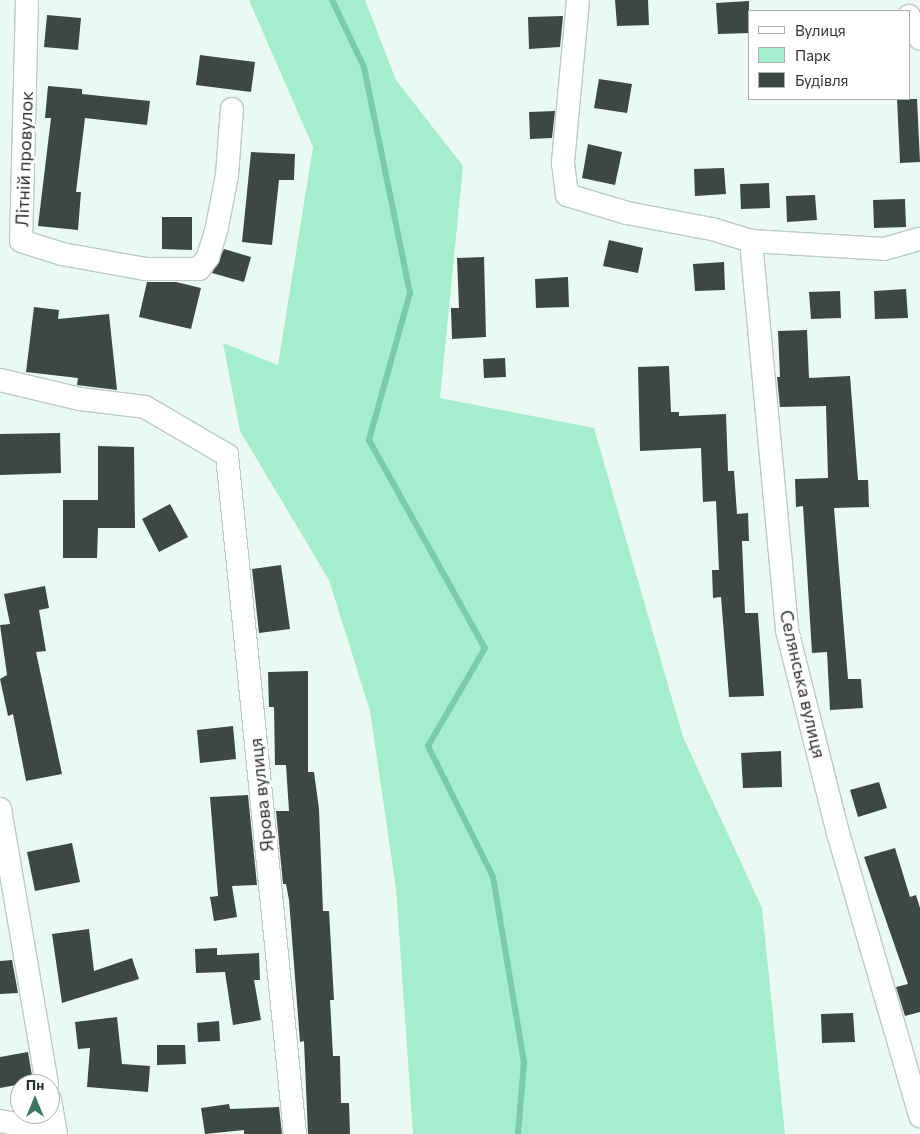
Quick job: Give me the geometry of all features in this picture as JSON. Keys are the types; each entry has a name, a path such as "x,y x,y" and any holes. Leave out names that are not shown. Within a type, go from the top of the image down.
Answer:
{"street":[{"name":"Літній провулок","path":"27,0 21,241 62,254 145,269 199,269 208,257 217,227 227,175 232,109"},
{"path":"578,0 563,164 567,195 627,213 712,229 751,241 884,249 920,239"},
{"path":"910,18 920,39"},
{"name":"Селянська вулиця","path":"751,241 787,630 838,833 920,1116"},
{"name":"Ярова вулиця","path":"0,380 80,399 145,407 227,455 295,1134"},
{"path":"0,809 45,1074"},
{"path":"0,1121 56,1133"}],"green space":[{"path":"249,0 365,0 396,80 463,166 440,398 594,428 683,737 762,908 785,1134 413,1134 396,888 370,711 329,580 240,431 223,343 278,365 313,147"}],"building":[{"path":"615,0 648,0 649,25 617,26"},
{"path":"749,1 748,33 718,34 716,3"},
{"path":"47,15 81,18 78,50 44,47"},
{"path":"563,16 560,47 529,49 528,17"},
{"path":"200,55 255,62 251,92 196,85"},
{"path":"599,79 632,84 627,113 594,108"},
{"path":"48,86 82,89 82,94 150,101 147,125 85,118 76,192 81,192 78,230 38,226 51,118 45,118"},
{"path":"917,99 920,162 900,163 897,100"},
{"path":"555,111 552,138 530,139 529,112"},
{"path":"588,144 622,152 615,185 582,178"},
{"path":"251,152 295,154 294,180 279,180 272,245 242,242"},
{"path":"724,168 726,194 695,196 694,169"},
{"path":"769,183 770,208 741,209 740,184"},
{"path":"815,195 817,220 787,222 786,196"},
{"path":"905,199 906,227 874,228 873,200"},
{"path":"162,217 192,217 192,250 162,249"},
{"path":"609,240 643,248 638,273 603,266"},
{"path":"224,249 251,257 244,282 212,273"},
{"path":"484,257 486,337 452,339 451,308 459,308 457,258"},
{"path":"724,262 725,290 695,291 693,264"},
{"path":"568,277 569,307 536,308 535,279"},
{"path":"147,282 176,282 201,288 191,329 139,317"},
{"path":"906,289 908,318 875,319 874,291"},
{"path":"840,291 841,318 811,319 809,292"},
{"path":"34,307 59,310 58,319 109,314 117,390 77,385 78,378 26,372"},
{"path":"807,330 809,378 850,376 858,480 868,480 869,507 834,508 848,679 861,679 863,708 830,710 827,652 812,653 803,506 796,507 795,479 828,478 826,406 780,407 777,377 780,377 778,331"},
{"path":"505,358 506,377 484,378 483,359"},
{"path":"669,366 671,412 679,412 679,416 726,414 728,471 734,471 737,514 748,513 749,541 742,541 745,613 758,613 764,696 729,697 721,597 713,598 712,570 719,570 716,501 703,502 701,448 640,451 638,367"},
{"path":"60,433 61,473 0,475 0,434"},
{"path":"98,446 134,447 135,528 98,528 97,558 63,558 63,500 98,500"},
{"path":"170,504 188,537 159,552 142,519"},
{"path":"281,565 290,629 259,633 252,569"},
{"path":"45,586 49,608 39,610 46,651 36,652 62,774 26,781 13,714 8,716 0,679 7,675 0,625 10,624 4,594"},
{"path":"308,671 308,772 314,772 319,809 323,911 329,911 334,1000 330,1000 333,1056 340,1056 341,1103 349,1103 350,1134 308,1134 304,1041 300,1042 289,900 286,884 283,884 276,811 289,811 286,765 275,765 274,707 269,707 268,672"},
{"path":"233,726 236,759 200,763 197,730"},
{"path":"781,751 782,787 743,788 741,753"},
{"path":"879,782 887,808 858,817 850,790"},
{"path":"248,795 257,885 232,886 237,917 214,921 210,897 218,896 210,797"},
{"path":"72,843 80,882 35,891 27,852"},
{"path":"895,848 910,897 916,895 920,908 920,1012 905,1016 896,987 908,984 864,857"},
{"path":"89,929 94,971 132,958 139,979 62,1003 52,934"},
{"path":"217,948 217,955 259,953 260,980 254,980 261,1020 233,1025 225,972 196,973 195,949"},
{"path":"12,960 18,993 0,994 0,961"},
{"path":"853,1013 855,1042 822,1043 821,1014"},
{"path":"117,1017 122,1064 150,1066 148,1092 87,1087 90,1048 78,1049 75,1022"},
{"path":"219,1021 220,1041 198,1042 197,1023"},
{"path":"157,1045 185,1045 186,1064 157,1065"},
{"path":"28,1052 32,1074 10,1074 10,1086 0,1088 0,1057"},
{"path":"229,1104 230,1109 279,1107 282,1134 244,1134 244,1130 205,1134 201,1108"}],"waterway":[{"path":"332,0 364,67 410,293 369,440 485,648 428,746 493,877 524,1062 518,1134"}]}
